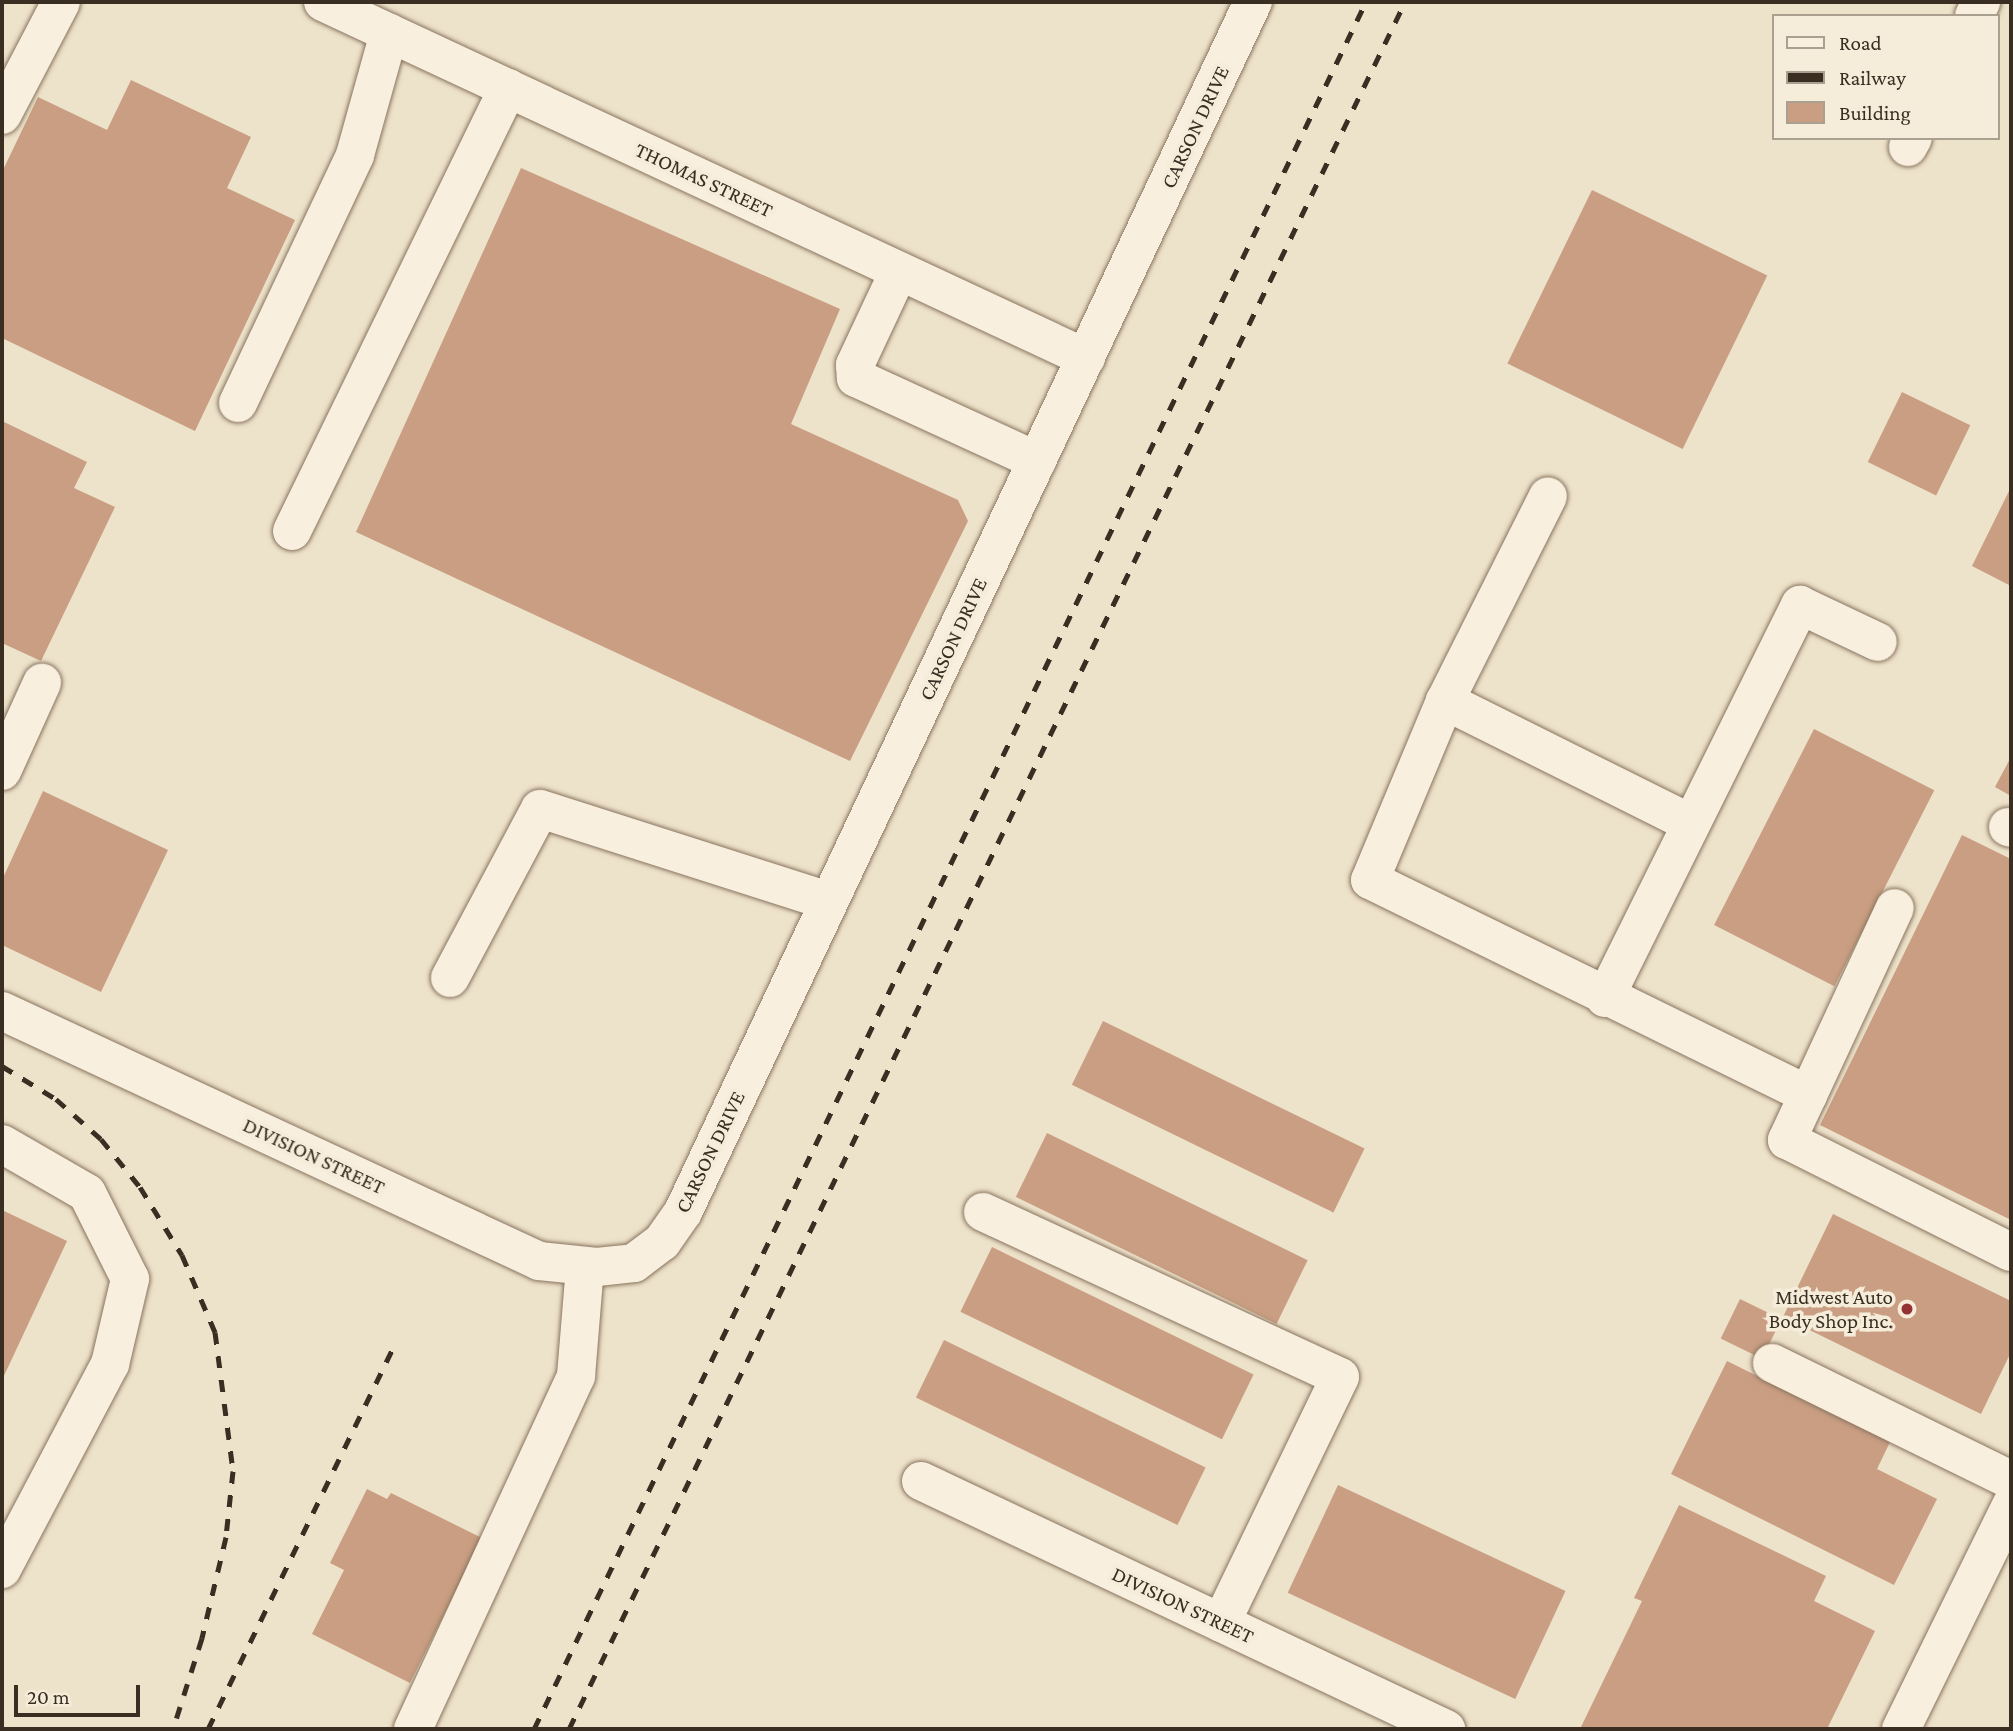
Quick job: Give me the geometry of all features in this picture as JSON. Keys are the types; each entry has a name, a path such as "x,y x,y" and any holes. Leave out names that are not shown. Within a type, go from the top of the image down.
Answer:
{"street":[{"path":"2,115 61,2"},
{"name":"THOMAS STREET","path":"323,2 1086,358"},
{"name":"CARSON DRIVE","path":"634,1264 662,1242 683,1212 1254,2"},
{"path":"238,403 355,155 389,33"},
{"path":"292,531 509,88"},
{"path":"899,271 855,365 856,378 1037,461"},
{"path":"1548,496 1445,701 1370,880 1605,998 1808,1095"},
{"path":"1605,998 1800,605 1878,642"},
{"path":"2,771 42,683"},
{"path":"1445,701 1690,823"},
{"path":"450,978 540,809 830,901"},
{"path":"1895,908 1787,1140 2011,1252"},
{"name":"DIVISION STREET","path":"2,1011 538,1261 585,1266 634,1264"},
{"path":"2,1144 87,1193 130,1279 110,1364 2,1569"},
{"path":"983,1212 1340,1377 1221,1623"},
{"path":"413,1729 576,1376 585,1266"},
{"path":"1772,1363 2011,1480"},
{"name":"DIVISION STREET","path":"921,1481 1446,1729"},
{"path":"1901,1729 2011,1505"}],"building":[{"path":"131,80 251,137 227,188 295,220 195,431 2,338 2,172 38,97 107,130"},
{"path":"521,168 840,309 791,424 958,500 968,521 850,761 356,532"},
{"path":"1592,190 1767,275 1683,449 1507,363"},
{"path":"1902,392 1970,425 1936,495 1868,462"},
{"path":"2,421 87,462 74,488 115,507 41,661 2,643"},
{"path":"2011,487 2011,586 1972,566"},
{"path":"1814,729 1934,790 1834,986 1714,925"},
{"path":"2011,757 2011,796 1995,787"},
{"path":"43,791 168,850 101,992 2,945 2,880"},
{"path":"1962,835 2011,859 2011,1220 1820,1125"},
{"path":"1103,1021 1365,1149 1333,1212 1072,1085"},
{"path":"1047,1133 1308,1260 1277,1324 1016,1197"},
{"path":"2,1210 67,1241 2,1380"},
{"path":"1833,1214 2011,1301 2011,1352 1981,1414 1783,1317"},
{"path":"992,1247 1254,1375 1222,1439 960,1312"},
{"path":"1740,1299 1781,1319 1762,1359 1721,1339"},
{"path":"944,1340 1206,1468 1177,1525 916,1398"},
{"path":"1727,1361 1890,1442 1877,1469 1937,1499 1894,1585 1671,1474"},
{"path":"1338,1485 1565,1591 1515,1699 1288,1593"},
{"path":"367,1489 387,1499 391,1493 482,1538 410,1683 312,1634 344,1570 330,1563"},
{"path":"1679,1505 1826,1576 1814,1601 1875,1631 1827,1729 1580,1729 1642,1601 1634,1598"}],"railway":[{"path":"534,1729 1366,2"},
{"path":"569,1729 1405,2"},
{"path":"2,1066 56,1099 101,1139 140,1187 182,1255 215,1332 233,1471 226,1537 202,1638 173,1729"},
{"path":"208,1729 393,1348"}],"place":[{"name":"Midwest Auto Body Shop Inc.","path":"1907,1309"}]}
